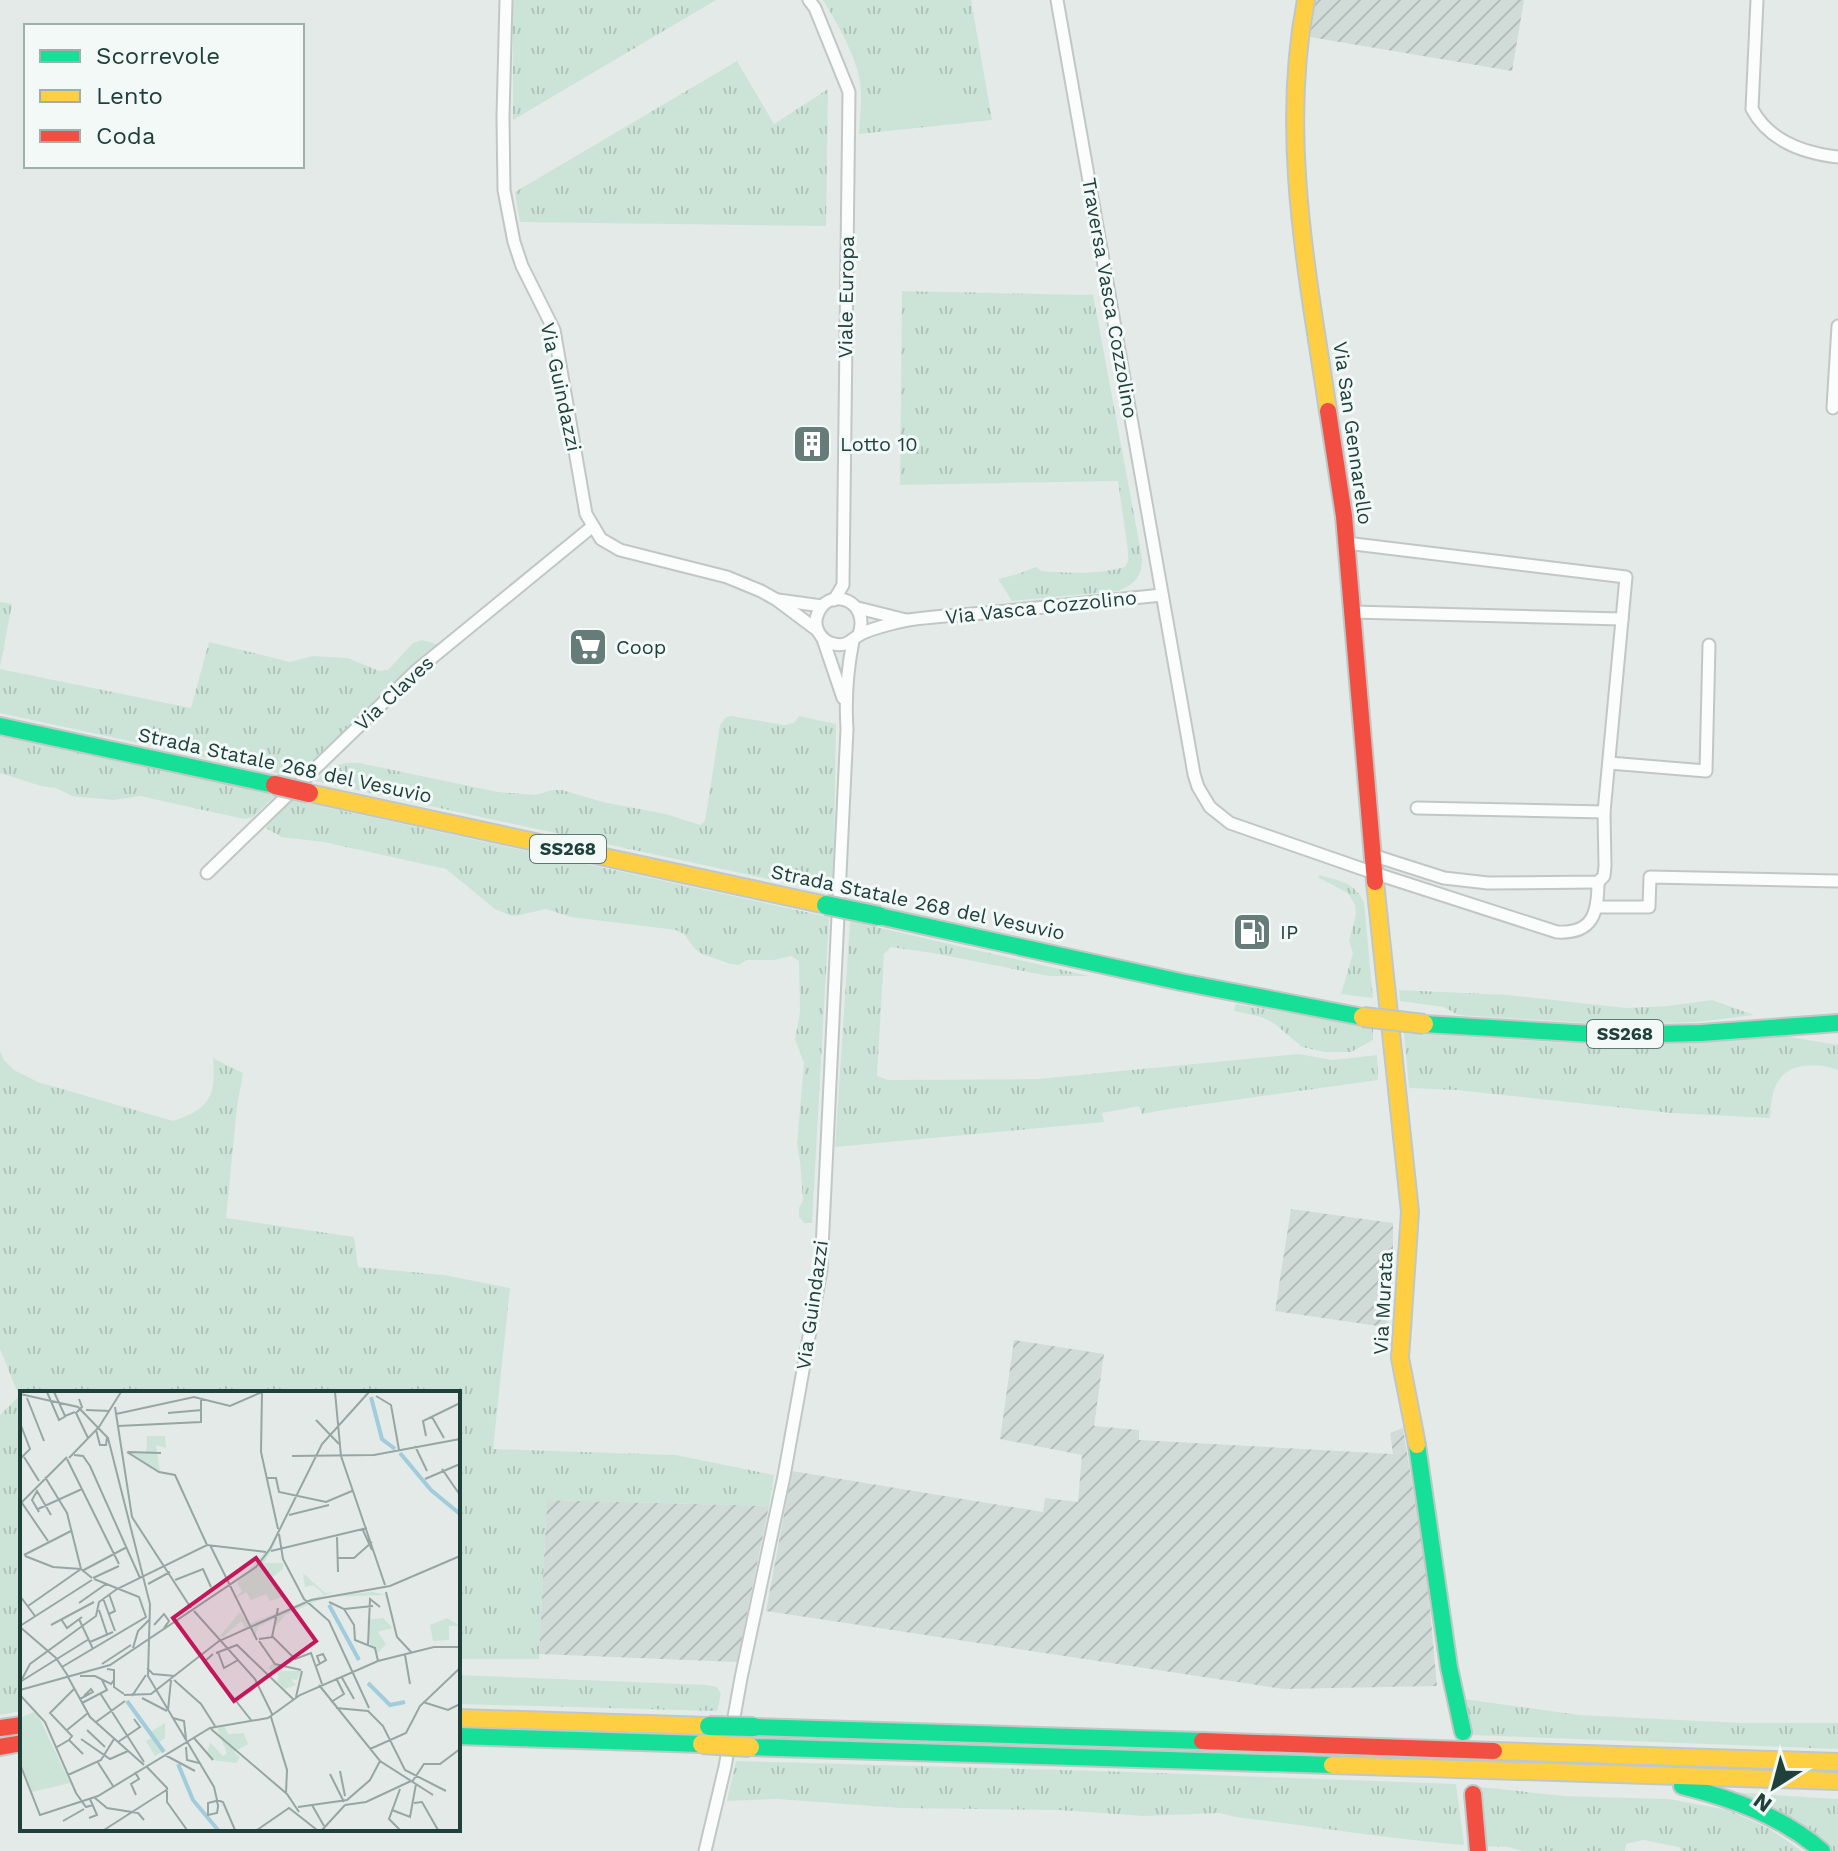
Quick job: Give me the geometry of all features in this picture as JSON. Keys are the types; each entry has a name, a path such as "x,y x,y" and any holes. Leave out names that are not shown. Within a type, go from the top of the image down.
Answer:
{"main road":[{"name":"Via San Gennarello","path":"1306,0 1294,101 1296,165 1302,238 1344,516 1373,864"},
{"name":"Strada Statale 268 del Vesuvio","path":"0,726 1201,986 1363,1017 1451,1026 1610,1035 1701,1033 1838,1023"},
{"name":"Via Murata","path":"1373,864 1410,1212 1400,1358 1421,1467 1449,1667 1463,1732"},
{"path":"460,1718 705,1735 750,1747 1838,1781"},
{"path":"0,1728 20,1725"},
{"path":"460,1736 570,1739 705,1735 754,1727 1838,1762"},
{"path":"460,1748 544,1750 570,1739"},
{"path":"0,1747 20,1743"},
{"path":"1631,1775 1741,1803 1792,1828 1822,1851"},
{"path":"1473,1794 1478,1851"}],"street":[{"name":"Via Guindazzi","path":"506,0 504,190 522,266 554,330 586,514 593,526"},
{"name":"Viale Europa","path":"809,0 849,92 843,585"},
{"name":"Traversa Vasca Cozzolino","path":"1057,0 1162,595"},
{"path":"1757,0 1752,109 1759,122 1788,144 1838,157"},
{"path":"1833,408 1838,326"},
{"path":"593,526 601,539 620,550 727,577 761,591 777,600 830,643 838,645 856,637 862,626 862,617 843,585"},
{"name":"Via Claves","path":"207,873 417,670 593,526"},
{"path":"1346,543 1626,577 1604,812 1604,876 1598,882 1597,907 1584,926 1574,933 1557,932 1373,864"},
{"path":"834,600 843,585"},
{"name":"Via Vasca Cozzolino","path":"856,637 907,620 1162,595 1194,774 1210,807 1230,823 1373,864"},
{"path":"777,600 822,606 843,599 854,606"},
{"path":"820,634 816,617 822,606"},
{"name":"Via Vasca Cozzolino","path":"854,606 907,620"},
{"path":"1352,612 1622,619"},
{"name":"Via Guindazzi","path":"820,634 845,702"},
{"name":"Via Guindazzi","path":"705,1851 784,1476 821,1270 846,760 845,702 848,666 856,637"},
{"path":"1609,763 1706,771 1709,645"},
{"path":"1417,808 1604,812"},
{"path":"1373,864 1488,883 1598,882"},
{"path":"1597,907 1649,907 1650,877 1838,881"}],"shaded area":[{"path":"1315,0 1524,0 1512,71 1310,37"},
{"path":"1291,1209 1393,1223 1393,1299 1383,1304 1383,1319 1392,1324 1392,1328 1275,1311"},
{"path":"1014,1340 1104,1354 1094,1426 1139,1430 1139,1440 1393,1454 1390,1433 1403,1428 1427,1576 1437,1686 1284,1689 766,1611 792,1471 1043,1512 1045,1498 1078,1502 1082,1455 1000,1439"},
{"path":"547,1500 769,1506 737,1662 539,1654"}],"green space":[{"path":"513,0 716,0 513,120"},
{"path":"823,0 971,0 992,120 859,134 861,93 857,69 851,51"},
{"path":"737,61 774,124 828,89 826,226 520,222 515,192"},
{"path":"957,78 962,118 892,126 887,86"},
{"path":"902,291 1093,294 1142,558 1139,575 1129,586 1118,591 1012,601 998,579 1036,567 1041,571 1083,573 1125,567 1128,551 1118,481 900,485"},
{"path":"0,602 12,604 0,667"},
{"path":"422,640 440,645 315,763 304,761 282,774 0,713 0,669 191,708 209,642 290,662 312,656 348,658 379,671 388,670 413,643"},
{"path":"731,716 785,725 794,723 799,716 836,724 833,893 315,781 340,764 359,763 498,792 535,795 562,790 700,825 705,821 720,725"},
{"path":"0,736 276,795 253,817 244,819 140,796 113,800 72,796 56,788 0,773"},
{"path":"288,799 829,917 812,1223 804,1223 799,1217 803,1200 797,1144 804,1063 795,1039 800,1012 799,961 791,956 731,964 702,954 684,934 676,930 571,917 546,909 512,916 495,909 446,869 324,842 281,837 266,828 267,819"},
{"path":"1318,875 1351,886 1361,896 1373,998 1341,994 1353,953 1349,941 1356,914 1355,905 1348,893"},
{"path":"850,921 1089,976 1049,976 891,947 884,954 877,1076 888,1080 1038,1079 1299,1054 1332,1060 1377,1055 1378,1080 1142,1114 1139,1106 1102,1113 1104,1122 835,1147"},
{"path":"1399,990 1508,995 1626,1008 1712,1000 1754,1015 1696,1022 1604,1024 1458,1015 1444,1007 1400,1001"},
{"path":"1236,1004 1373,1027 1373,1040 1351,1052 1325,1052 1302,1047 1262,1017 1234,1011"},
{"path":"1404,1033 1567,1043 1667,1044 1784,1036 1838,1045 1838,1070 1806,1066 1784,1074 1774,1089 1770,1118 1671,1113 1457,1090 1409,1088"},
{"path":"0,1051 14,1070 38,1082 173,1121 203,1106 208,1099 213,1082 213,1058 243,1073 226,1218 354,1237 358,1267 444,1275 510,1288 493,1449 676,1455 774,1475 769,1506 547,1500 539,1659 460,1659 460,1391 20,1391 20,1711 0,1715 0,1415 19,1396 0,1349"},
{"path":"460,1675 708,1685 717,1687 721,1694 717,1711 460,1704"},
{"path":"1464,1699 1579,1715 1741,1723 1838,1723 1838,1749 1471,1735"},
{"path":"736,1761 1456,1784 1464,1845 1219,1813 1144,1816 1059,1810 900,1808 777,1799 727,1801"},
{"path":"1480,1787 1565,1796 1669,1799 1728,1810 1768,1828 1802,1851 1682,1851 1679,1847 1643,1840 1626,1844 1625,1851 1523,1851 1487,1846"},
{"path":"1729,1792 1838,1799 1838,1851 1825,1851"}],"traffic: fast":[{"path":"0,726 275,785"},
{"path":"826,905 879,916"},
{"path":"879,916 1181,982 1363,1017"},
{"path":"1424,1024 1610,1035 1701,1033 1838,1023"},
{"path":"1417,1445 1449,1667 1463,1732"},
{"path":"709,1726 754,1727"},
{"path":"754,1727 1202,1741"},
{"path":"460,1736 702,1744"},
{"path":"750,1747 1332,1765"},
{"path":"1682,1786 1756,1810 1790,1828 1822,1851"}],"traffic: slow":[{"path":"1306,0 1298,51 1296,155 1305,258 1328,411"},
{"path":"309,793 826,905"},
{"path":"1375,882 1410,1212 1400,1358 1417,1445"},
{"path":"1363,1017 1424,1024"},
{"path":"460,1718 709,1726"},
{"path":"702,1744 750,1747"},
{"path":"1494,1751 1838,1762"},
{"path":"1332,1765 1838,1781"}],"traffic: jam":[{"path":"1328,411 1344,516 1375,882"},
{"path":"275,785 309,793"},
{"path":"0,1728 20,1725"},
{"path":"1202,1741 1494,1751"},
{"path":"0,1747 20,1743"},
{"path":"1473,1794 1478,1851"}],"place":[{"name":"Lotto 10","path":"812,444"},
{"name":"Coop","path":"588,647"},
{"name":"IP","path":"1252,932"}]}
